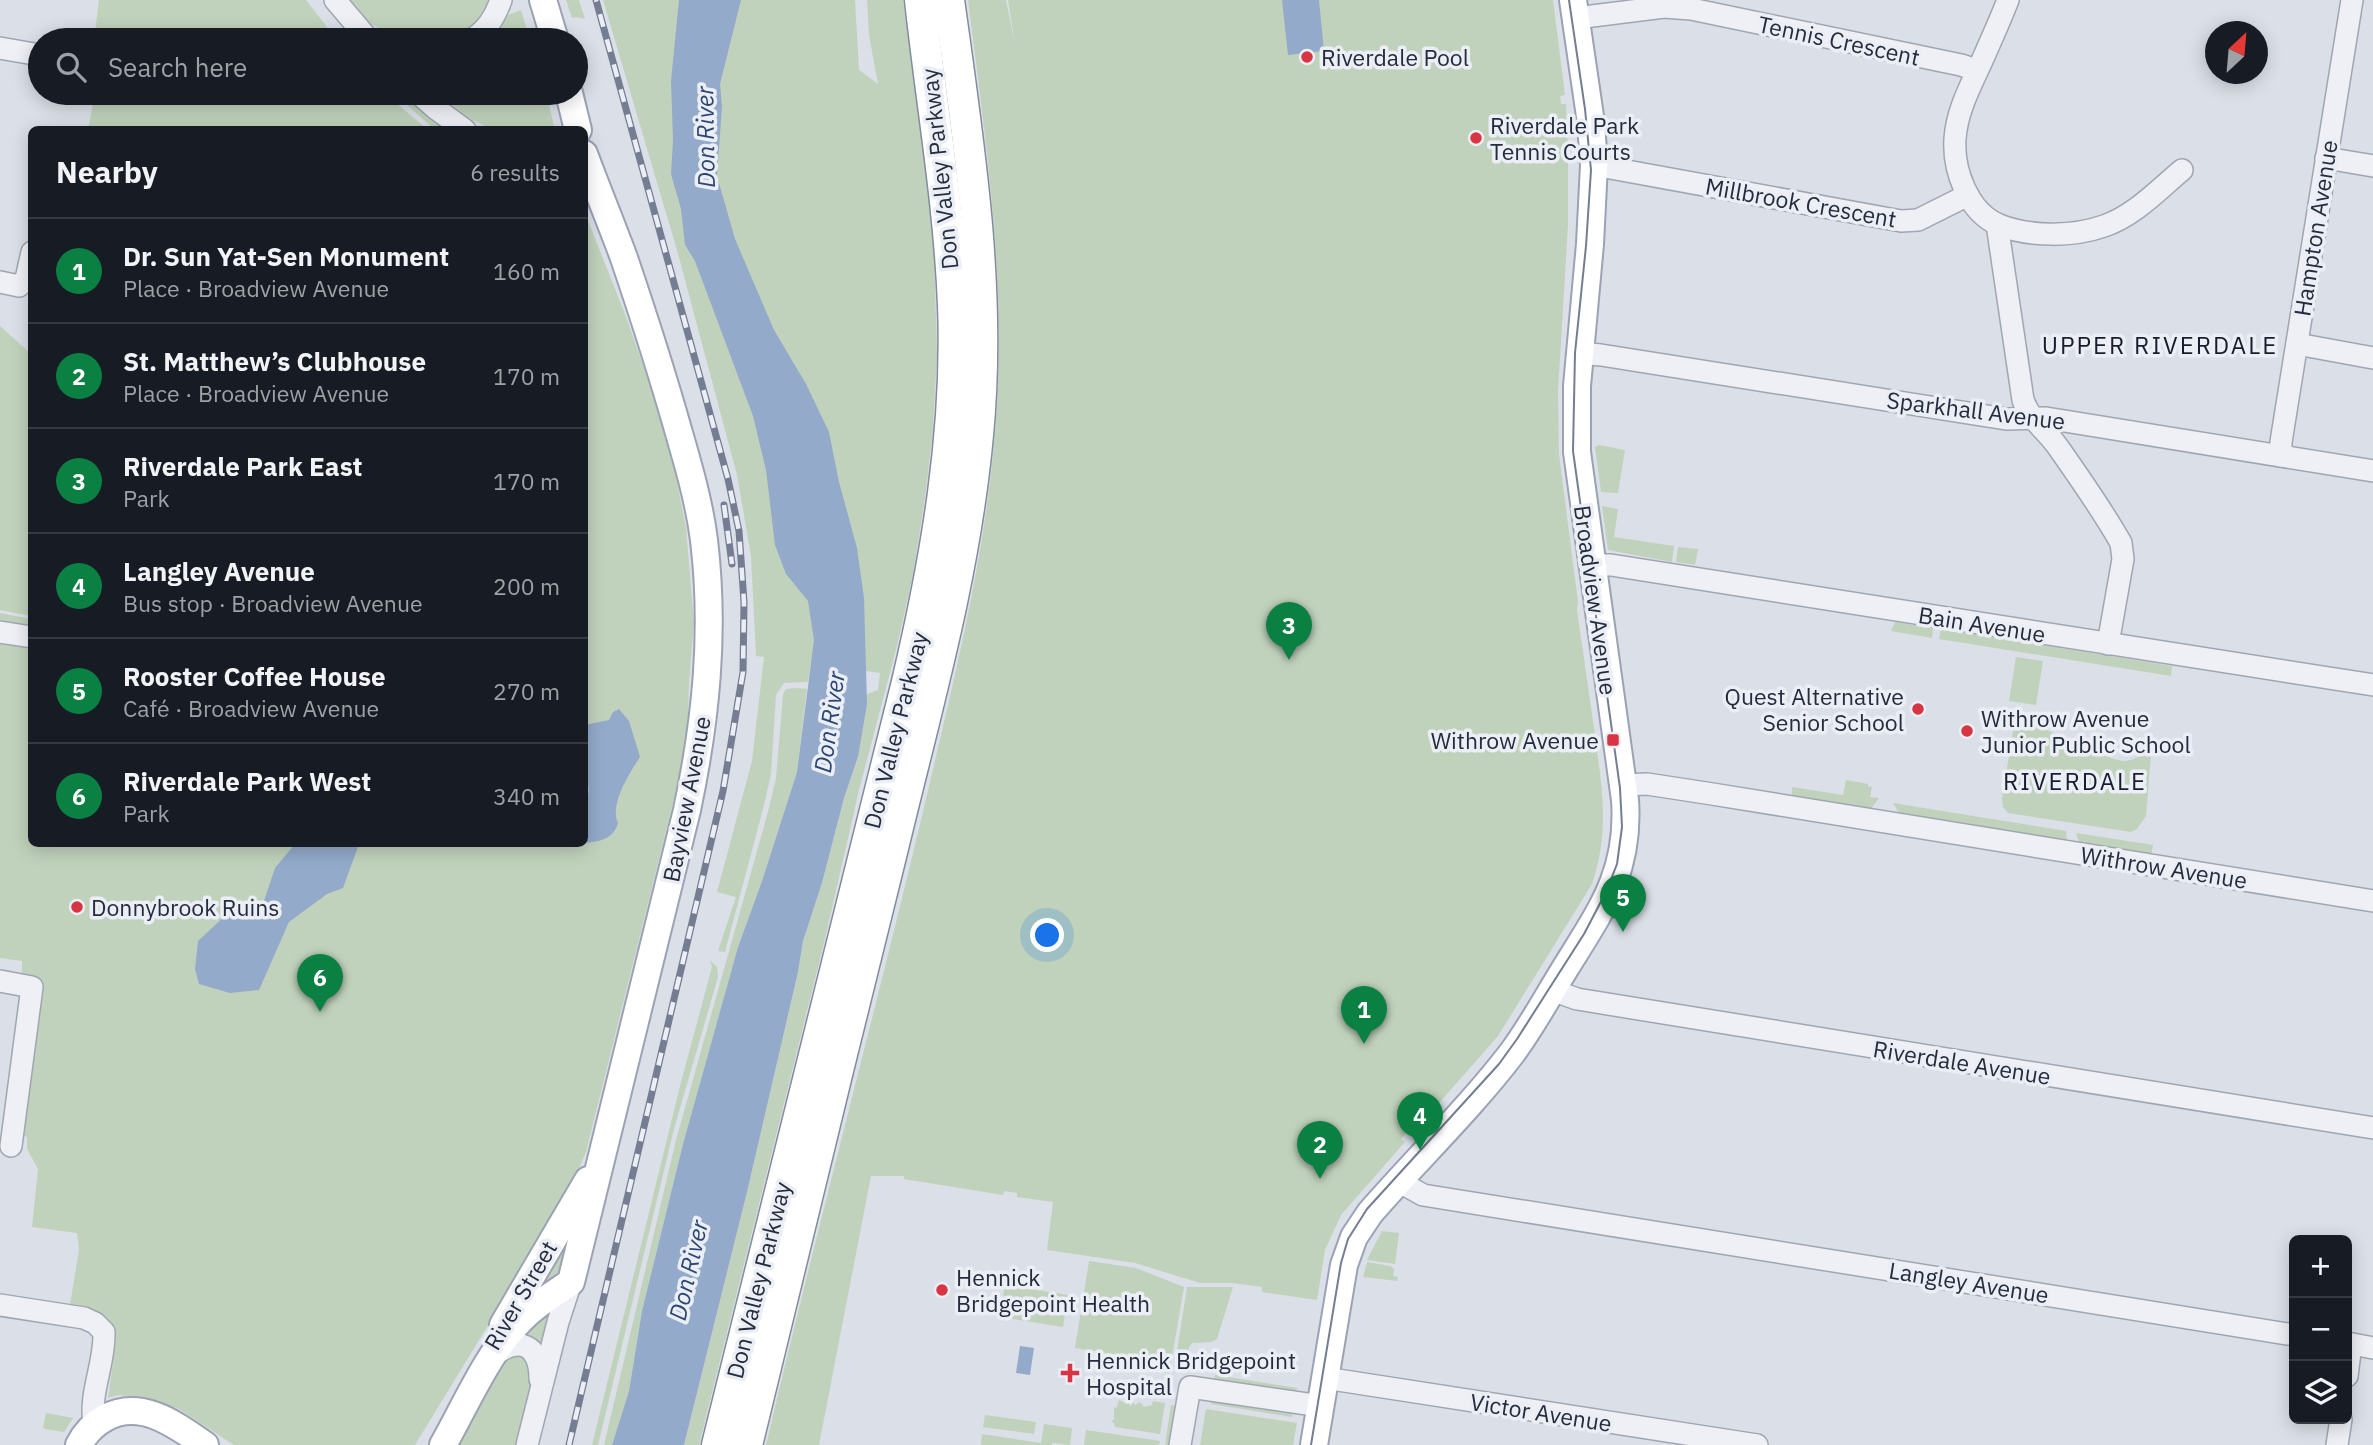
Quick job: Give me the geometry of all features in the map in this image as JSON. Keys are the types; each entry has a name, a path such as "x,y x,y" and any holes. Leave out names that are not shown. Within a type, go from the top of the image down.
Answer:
{"highway":[{"name":"Don Valley Parkway","path":"717,1445 907,682 940,522 948,446 953,308 943,183 919,0"},
{"name":"Don Valley Parkway","path":"747,1445 823,1127 928,713 953,603 969,511 979,432 981,274 969,143 949,0"}],"main road":[{"path":"543,0 551,28"},
{"name":"Broadview Avenue","path":"1314,1445 1344,1265 1350,1245 1364,1220 1508,1058 1604,906 1618,871 1624,842 1626,814 1623,785 1577,452 1579,353 1590,244 1594,165 1591,123 1574,9"},
{"path":"572,105 577,126"},
{"name":"Bayview Avenue","path":"572,1282 701,747 709,645 704,540 693,481 636,296 588,165"},
{"name":"River Street","path":"431,1445 583,1189 606,1144"},
{"name":"River Street","path":"443,1445 493,1356 513,1327 528,1312 572,1282"},
{"path":"87,1438 109,1416 136,1410 163,1419 205,1445"},
{"path":"87,1438 127,1427 149,1431 178,1445"}],"street":[{"path":"335,0 357,28"},
{"path":"486,28 495,16 501,0"},
{"path":"2008,0 1976,70 1958,118 1956,160 1968,195 1976,208 1997,224 2034,233 2070,233 2104,226 2124,217 2182,170"},
{"name":"Hampton Avenue","path":"2281,456 2281,442 2351,0"},
{"name":"Tennis Crescent","path":"1574,9 1691,9 1976,70"},
{"path":"353,24 361,28"},
{"path":"0,48 28,53"},
{"path":"434,105 461,126"},
{"path":"2326,158 2373,166"},
{"name":"Millbrook Crescent","path":"1594,165 1901,221 1918,220 1968,195"},
{"path":"1997,224 2023,400 2031,418 2057,446 2121,543 2123,559 2108,644"},
{"path":"10,284 26,279 28,270"},
{"path":"2297,344 2373,358"},
{"name":"Sparkhall Avenue","path":"1579,353 2006,419 2046,418 2108,427 2373,471"},
{"name":"Bain Avenue","path":"1592,565 1611,565 2373,685"},
{"path":"0,632 28,636"},
{"name":"Withrow Avenue","path":"1623,785 1647,784 1706,793 2373,901"},
{"path":"0,981 32,987 10,1145"},
{"name":"Riverdale Avenue","path":"1552,990 1577,999 2373,1128"},
{"name":"Langley Avenue","path":"1398,1181 1423,1195 2289,1334"},
{"name":"Bayview Avenue","path":"527,1445 558,1322 572,1282"},
{"path":"0,1305 71,1316 95,1323 104,1332 87,1438"},
{"path":"2352,1344 2373,1348"},
{"name":"River Street","path":"493,1356 508,1346 516,1345 536,1353 540,1366 541,1392"},
{"name":"Victor Avenue","path":"1325,1378 1757,1445"},
{"path":"1180,1445 1190,1387 1321,1406"},
{"path":"2337,1445 2340,1424"}],"green space":[{"path":"99,0 306,0 328,28 96,28"},
{"path":"347,0 491,0 482,17 469,28 379,28 363,20"},
{"path":"566,0 579,0 585,19 572,18"},
{"path":"603,0 855,0 859,70 878,84 869,35 867,0 903,0 929,186 934,248 937,353 933,430 913,575 699,1445 684,1445 747,1192 803,941 858,758 867,694 878,690 880,673 811,663 808,682 784,683 776,695 771,774 764,805 725,952 718,951 736,897 717,892 752,761 764,657 756,656 751,556 737,475 677,250"},
{"path":"968,0 1006,0 1015,45 1008,0 1553,0 1565,95 1560,96 1561,104 1566,104 1568,154 1568,225 1558,391 1559,454 1595,735 1590,736 1591,744 1596,743 1601,780 1601,848 1592,884 1498,1036 1410,1136 1406,1133 1401,1139 1405,1142 1341,1215 1325,1250 1317,1300 1262,1292 1262,1287 1200,1283 1135,1263 1047,1250 1053,1202 1017,1197 1017,1193 1004,1191 1003,1195 904,1179 904,1176 871,1176 819,1445 766,1445 945,717 968,614 986,510 997,405 998,303 992,202"},
{"path":"521,10 526,28 498,28 503,17"},
{"path":"93,105 398,105 423,126 89,126"},
{"path":"407,105 416,105 441,126 431,126"},
{"path":"452,105 549,105 554,126 485,126"},
{"path":"588,221 654,396 676,477 686,528 694,622 688,723 678,783 586,1152 571,1187 536,1247 415,1445 234,1445 179,1409 143,1398 118,1395 108,1398 116,1341 113,1327 95,1313 70,1305 79,1250 77,1233 32,1227 38,1169 27,1149 27,1137 21,1134 22,961 0,958 0,643 28,648 28,847 588,847"},
{"path":"0,326 28,351 28,615 0,610"},
{"path":"1599,445 1625,450 1618,493 1601,492 1595,447"},
{"path":"1602,506 1618,509 1614,537 1674,546 1672,562 1608,550"},
{"path":"1678,547 1698,549 1695,565 1676,562"},
{"path":"0,613 28,618 28,625 0,620"},
{"path":"1895,622 1933,628 1932,638 1891,631"},
{"path":"1941,629 2172,666 2171,676 1939,639"},
{"path":"2016,657 2043,661 2036,705 2009,701"},
{"path":"786,689 807,689 797,772 738,947 683,1144 642,1311 629,1391 612,1445 604,1445 676,1140 768,812 776,778 783,694"},
{"path":"2019,717 2117,760 2128,761 2151,755 2146,816 2137,829 2131,832 2008,813 2003,807 2002,798 2015,719"},
{"path":"1846,780 1872,787 1870,797 1879,798 1870,810 1792,798 1792,787 1843,795"},
{"path":"1893,803 2066,831 2067,842 1900,815"},
{"path":"2076,833 2153,845 2151,856 2080,845"},
{"path":"710,960 717,967 718,977 674,1129 598,1445 592,1445 712,967"},
{"path":"571,1223 557,1285 533,1302"},
{"path":"1382,1231 1399,1233 1395,1264 1367,1260"},
{"path":"1089,1261 1136,1268 1184,1287 1171,1363 1075,1348"},
{"path":"1367,1262 1390,1266 1394,1269 1393,1276 1398,1277 1397,1281 1363,1277"},
{"path":"1005,1285 1068,1295 1066,1307 1003,1297"},
{"path":"1187,1287 1233,1287 1217,1339 1192,1343 1187,1365 1175,1364"},
{"path":"1002,1305 1065,1315 1063,1327 1000,1317"},
{"path":"551,1311 542,1348 520,1336"},
{"path":"523,1353 533,1376 522,1445 456,1445 507,1355"},
{"path":"1096,1357 1171,1368 1170,1373 1096,1362"},
{"path":"1215,1375 1297,1388 1296,1393 1214,1380"},
{"path":"1093,1381 1167,1393 1166,1397 1092,1386"},
{"path":"1211,1399 1293,1412 1292,1417 1211,1404"},
{"path":"1119,1400 1127,1404 1130,1402 1130,1407 1133,1402 1135,1405 1140,1402 1144,1407 1152,1405 1153,1401 1165,1403 1160,1434 1115,1427 1111,1422"},
{"path":"1171,1405 1176,1406 1170,1445 1165,1445"},
{"path":"1206,1409 1297,1423 1293,1445 1200,1445"},
{"path":"46,1413 73,1418 64,1432 45,1429 43,1427"},
{"path":"985,1415 1036,1422 1034,1434 983,1427"},
{"path":"1044,1424 1072,1428 1070,1445 981,1445 982,1434 1041,1443"},
{"path":"1086,1430 1160,1441 1159,1445 1084,1445"}],"water":[{"name":"Don River","path":"679,0 741,0 720,84 722,106 717,176 735,239 774,330 806,384 829,432 857,548 864,598 867,704 858,757 803,941 747,1192 684,1445 612,1445 629,1391 642,1311 683,1144 738,947 797,772 814,640 808,601 786,574 775,545 766,470 753,416 695,261 685,245 681,209 671,174 671,81"},
{"path":"1282,0 1319,0 1324,51 1288,55"},
{"path":"619,709 629,721 640,757 618,798 616,829 605,839 588,842 588,724 609,720 613,712"},
{"path":"292,847 358,847 343,888 327,894 289,922 259,990 230,993 199,984 195,969 198,941 227,914 263,904 275,868"},
{"path":"1020,1346 1034,1348 1030,1375 1016,1373"}],"tram line":[{"path":"1311,1445 1341,1263 1348,1239 1367,1209 1499,1064 1517,1039 1584,934 1617,864 1622,827 1620,788 1573,451 1575,353 1591,170 1569,0"}],"railway":[{"path":"569,1445 723,791 743,672 744,602 739,531 728,479 596,0"},
{"path":"724,505 732,564"}],"place":[{"name":"Riverdale Pool","path":"1307,57"},
{"name":"Riverdale Park Tennis Courts","path":"1476,138"},
{"name":"Riverdale Park East","path":"1289,660"},
{"name":"Quest Alternative Senior School","path":"1918,709"},
{"name":"Withrow Avenue Junior Public School","path":"1967,731"},
{"name":"Withrow Avenue","path":"1613,740"},
{"name":"Donnybrook Ruins","path":"77,907"},
{"name":"Rooster Coffee House","path":"1623,932"},
{"name":"Riverdale Park West","path":"320,1012"},
{"name":"Dr. Sun Yat-Sen Monument","path":"1364,1044"},
{"name":"Langley Avenue","path":"1420,1150"},
{"name":"St. Matthew’s Clubhouse","path":"1320,1179"},
{"name":"Hennick Bridgepoint Health","path":"942,1290"},
{"name":"Hennick Bridgepoint Hospital","path":"1070,1373"}],"district":[{"name":"UPPER RIVERDALE","path":"2160,345"},
{"name":"RIVERDALE","path":"2075,781"}]}
